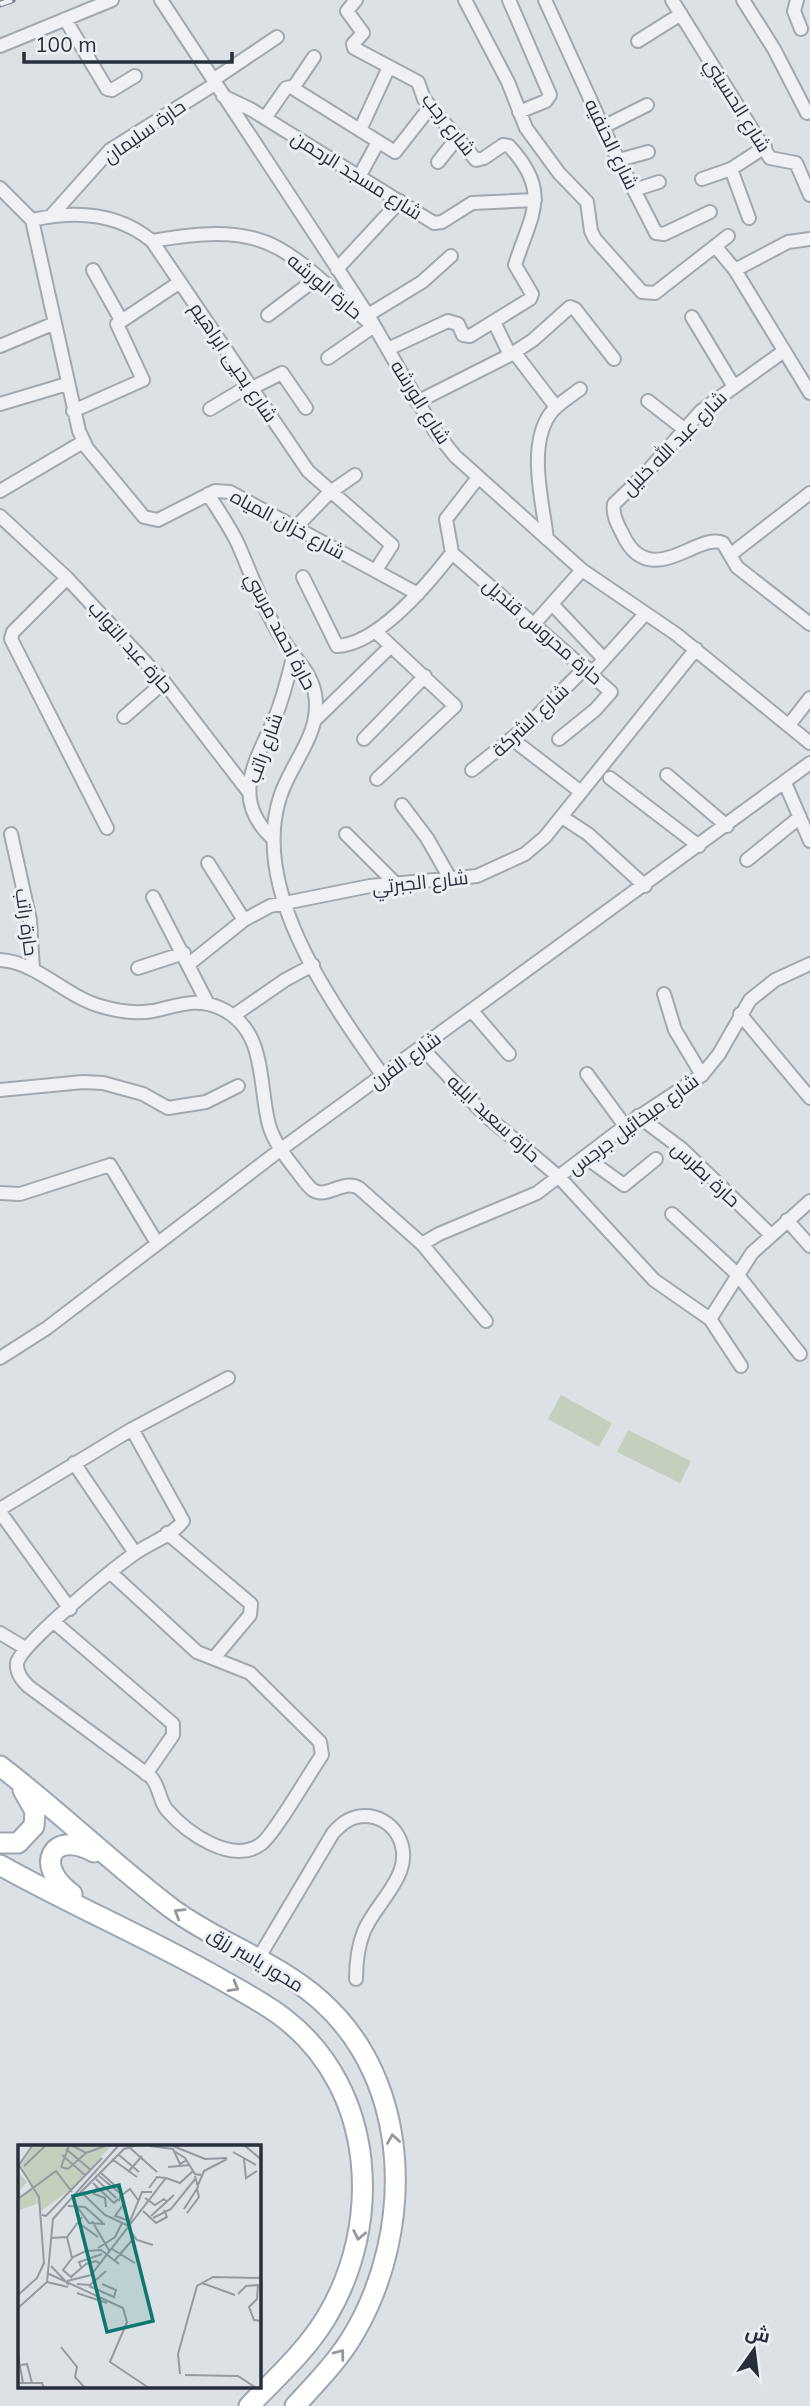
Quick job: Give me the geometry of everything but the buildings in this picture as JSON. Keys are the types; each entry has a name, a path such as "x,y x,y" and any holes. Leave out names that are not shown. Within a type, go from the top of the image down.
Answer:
{"main road":[{"path":"0,1843 18,1843 34,1826 33,1804 7,1772"},
{"name":"محور ياسر رزق","path":"7,1772 174,1910 292,1979 321,2001 346,2029 366,2061 383,2098 396,2157 393,2218 375,2289 366,2312 340,2354 295,2406"},
{"path":"107,1919 57,1883 51,1872 51,1860 57,1849 74,1843 116,1864"},
{"name":"محور ياسر رزق","path":"0,1865 158,1943 284,2018 326,2062 352,2118 364,2188 362,2219 353,2259 336,2299 318,2329 249,2406"}],"street":[{"path":"0,46 112,0"},
{"name":"شارع الورشه","path":"161,0 371,321 435,431 477,479 582,570 696,649 810,743"},
{"name":"شارع رجب","path":"356,0 348,6 349,15 363,33 353,44 354,48 418,82 422,95 476,160 484,158 503,145 512,148 530,178 535,200"},
{"path":"465,0 540,150 587,202 595,239 642,292 654,293 728,236"},
{"path":"509,0 550,94 546,101 519,112"},
{"name":"شارع الحنفيه","path":"545,0 618,160 653,229 660,234 710,212"},
{"name":"شارع الحسيني","path":"672,0 774,160 787,159 796,163 810,193"},
{"path":"743,0 774,49 807,113"},
{"path":"797,0 794,11 802,29"},
{"path":"639,41 681,14"},
{"path":"65,19 107,89 112,90 135,76"},
{"name":"حارة سليمان","path":"51,216 110,150 277,37"},
{"path":"293,88 314,57"},
{"path":"360,130 389,67"},
{"path":"265,118 286,88 293,88 378,142 398,150 431,106"},
{"name":"شارع مسجد الرحمن","path":"223,96 265,118 438,223 472,203 535,200"},
{"path":"603,127 647,106"},
{"path":"438,162 457,138"},
{"path":"359,177 378,142"},
{"path":"702,179 731,169 765,147"},
{"path":"618,160 648,152"},
{"path":"731,169 750,218"},
{"path":"634,190 659,182"},
{"path":"0,188 32,220"},
{"path":"388,349 448,321 458,324 463,335 468,337 532,296 515,265 534,218 535,200"},
{"path":"337,269 400,201"},
{"name":"شارع يحيى ابراهيم","path":"32,220 90,214 133,226 152,241 309,471 329,493 392,545 376,570"},
{"name":"شارع خزان المياه","path":"32,220 73,411 83,442 139,512 151,520 165,517 208,494 230,492 418,594"},
{"name":"حارة الورشه","path":"152,241 205,234 258,240 293,257 371,321"},
{"path":"735,270 788,242 810,239"},
{"path":"716,247 735,270 810,393"},
{"path":"328,358 451,256"},
{"path":"93,270 121,320"},
{"path":"268,315 317,278"},
{"path":"73,411 143,380 117,325 180,282"},
{"path":"417,402 512,354 541,333 566,309 575,309 614,359"},
{"path":"692,317 733,385"},
{"path":"494,322 512,354 556,407"},
{"path":"0,346 55,323"},
{"name":"شارع عبد الله خليل","path":"784,351 733,385 684,429 646,473 614,504 614,515 624,539 644,556 664,559 718,541 727,548 737,567 810,624"},
{"path":"210,409 251,386 282,373 306,408"},
{"path":"0,404 67,384"},
{"path":"547,539 539,445 545,423 556,407 580,389"},
{"path":"648,401 684,429"},
{"path":"0,491 83,442"},
{"path":"296,527 329,493 355,475"},
{"path":"303,577 337,646 375,631 418,594 452,552 446,519 477,479"},
{"path":"730,555 810,493"},
{"name":"حارة احمد مرسي","path":"208,494 236,541 284,641 304,666 315,692 315,720 281,794 272,838 274,867 284,902 313,965 383,1076"},
{"name":"حارة عبد التواب","path":"0,516 67,578 164,682 248,791"},
{"name":"حارة محروس قنديل","path":"452,552 611,692 595,710 559,739"},
{"path":"534,624 582,570"},
{"path":"67,578 13,632 11,639 107,828"},
{"path":"552,604 604,659"},
{"name":"شارع الشركة","path":"472,770 604,659 645,614"},
{"path":"375,631 454,704 454,708 377,779"},
{"path":"315,720 391,646"},
{"name":"شارع الجبرتي","path":"186,958 244,920 284,902 395,883 477,876 525,854 562,817 696,649"},
{"name":"شارع راتب","path":"272,838 255,817 248,791 252,771 276,713 294,653"},
{"path":"364,739 425,676"},
{"path":"124,717 164,682"},
{"path":"789,726 810,698"},
{"path":"512,739 581,792"},
{"name":"شارع الفرن","path":"0,1358 47,1328 280,1150 810,763"},
{"path":"667,775 727,826"},
{"path":"610,778 699,846"},
{"path":"785,783 810,841"},
{"path":"402,805 427,838 451,880"},
{"path":"562,817 588,834 645,886"},
{"path":"747,860 800,817"},
{"name":"حارة راتب","path":"11,834 30,920 33,970"},
{"path":"346,834 395,883"},
{"path":"208,863 244,920"},
{"path":"153,897 208,1004"},
{"path":"138,968 186,958"},
{"path":"0,960 33,970 80,999 121,1011 152,1011 194,1002 208,1004 233,1016 244,1026 258,1053 269,1127 280,1150 313,1190 321,1192 355,1185 422,1244 486,1321"},
{"name":"شارع ميخائيل جرجس","path":"422,1244 439,1234 519,1202 559,1177 638,1116 702,1075 719,1054 740,1014 762,988 810,964"},
{"path":"233,1016 285,979 313,965"},
{"path":"664,994 675,1030 702,1075"},
{"path":"472,1012 509,1054"},
{"path":"740,1014 810,1098"},
{"name":"حارة سعيد ايليه","path":"422,1048 484,1114 559,1177 654,1280 710,1319 741,1366"},
{"path":"587,1074 625,1126"},
{"path":"0,1090 83,1082 103,1083 143,1094 168,1108 205,1102 238,1086"},
{"name":"حارة بطرس","path":"638,1116 682,1150 770,1234"},
{"path":"585,1157 624,1185 656,1159"},
{"path":"0,1193 20,1194 110,1165 157,1243"},
{"path":"710,1319 737,1274 770,1234 810,1201"},
{"path":"672,1214 737,1274 800,1354"},
{"path":"787,1220 810,1246"},
{"path":"70,1609 0,1510 132,1429 228,1378"},
{"path":"111,1573 190,1647 250,1673 322,1746 321,1755 264,1842 246,1850 219,1846 186,1827 165,1808 159,1787 146,1773 22,1680 17,1664 25,1648 54,1622 70,1609 111,1573 135,1553 180,1525 183,1516 132,1429"},
{"path":"74,1463 135,1553"},
{"path":"167,1533 251,1604 250,1615 214,1658"},
{"path":"54,1622 173,1724 173,1735 146,1773"},
{"path":"0,1633 25,1648"},
{"path":"258,1959 333,1833 357,1816 377,1818 393,1828 399,1837 403,1856 397,1881 364,1931 357,1954 356,1979"}],"green space":[{"path":"561,1395 612,1423 599,1447 548,1419"},
{"path":"628,1430 691,1461 680,1483 617,1452"}],"railway":[{"path":"0,4 12,0"}]}
